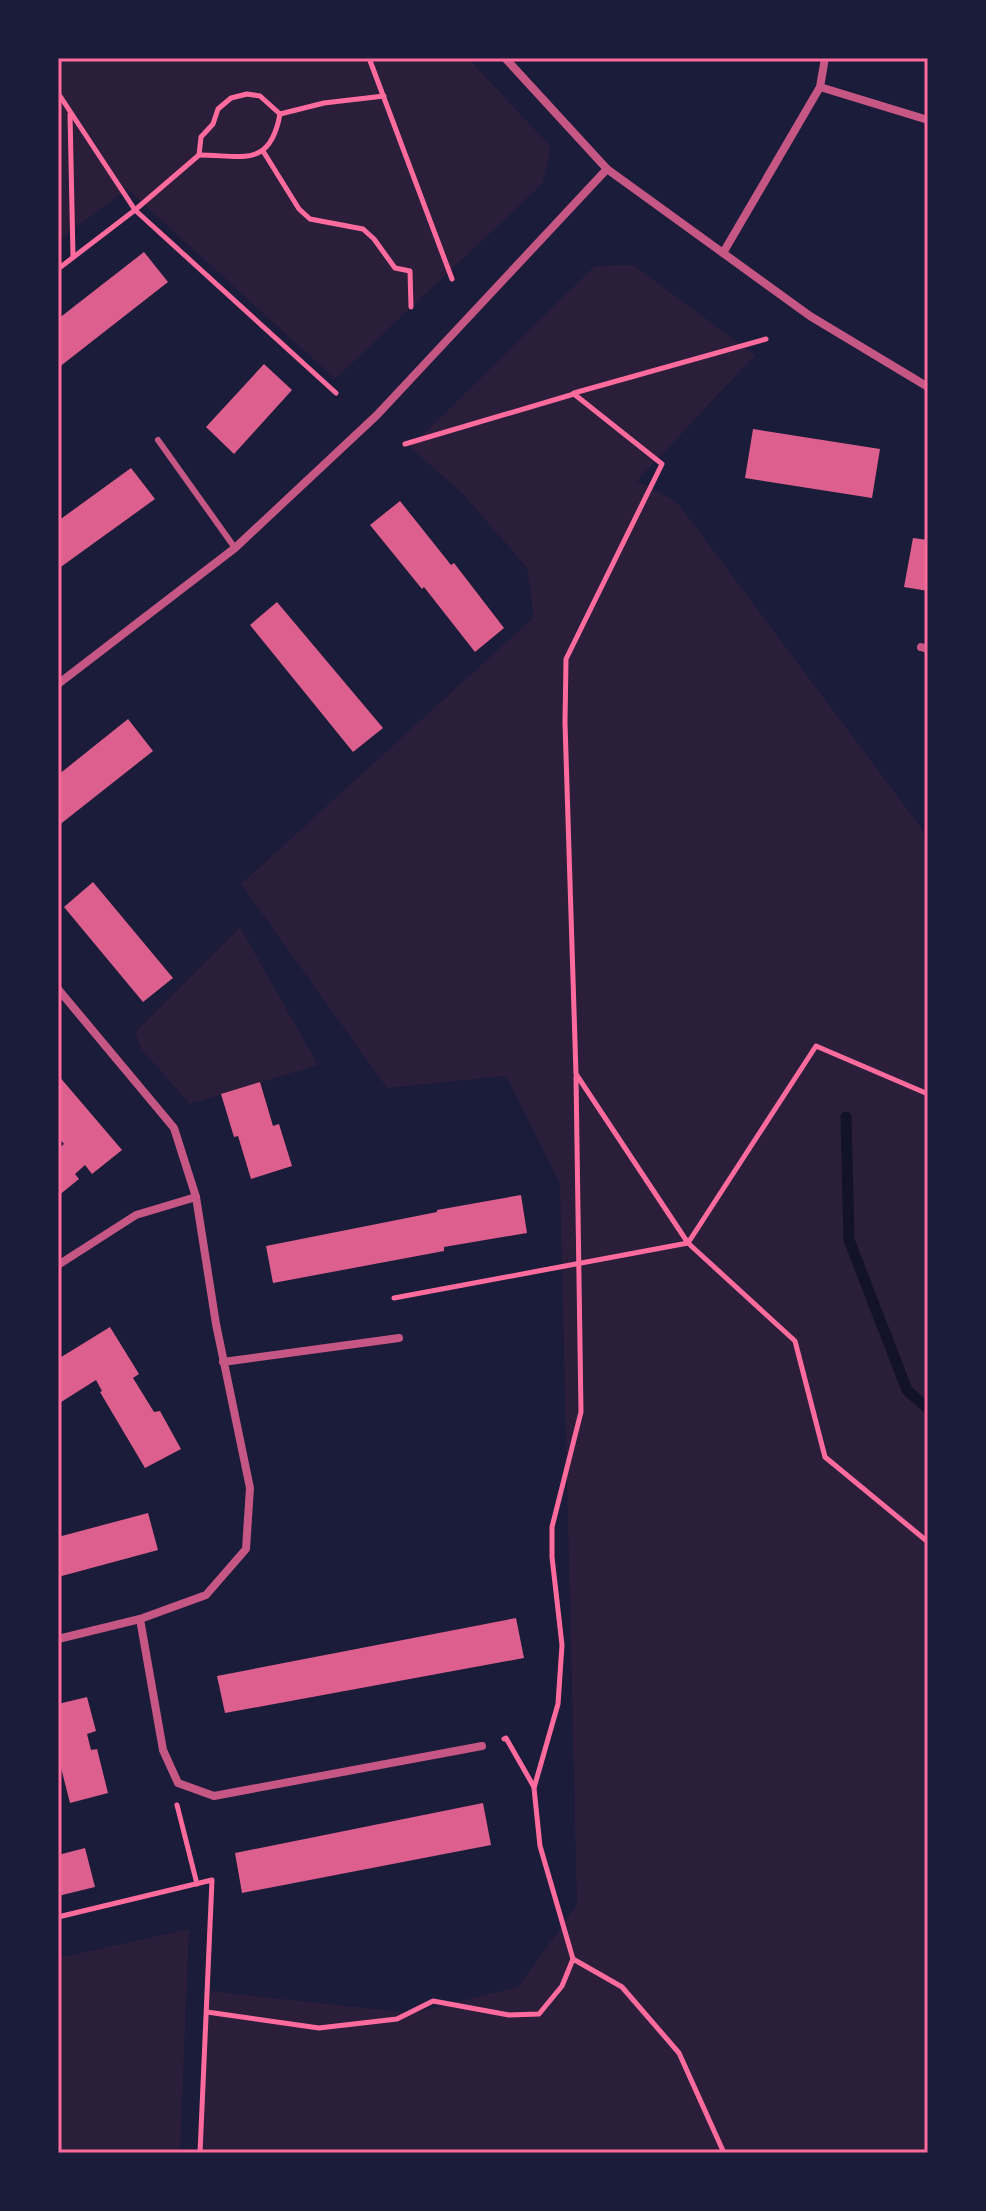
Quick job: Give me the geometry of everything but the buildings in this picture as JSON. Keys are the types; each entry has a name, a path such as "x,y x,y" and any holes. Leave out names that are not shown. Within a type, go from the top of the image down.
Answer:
{"street":[{"path":"505,58 607,169 810,316 928,387"},
{"path":"723,253 820,87 825,58"},
{"path":"820,87 928,120"},
{"path":"58,684 235,548 377,415 607,169"},
{"path":"58,989 174,1128 196,1197 223,1362 250,1488 246,1549 206,1595 140,1619 58,1639"},
{"path":"58,1265 136,1215 196,1197"},
{"path":"223,1362 399,1338"},
{"path":"140,1619 163,1750 178,1783 214,1796 482,1746"}],"lane":[{"path":"158,440 235,548"}],"path":[{"path":"369,58 452,279"},
{"path":"58,93 135,210 336,393"},
{"path":"58,269 135,210 199,155 201,137 213,124 218,109 231,98 247,94 260,96 280,114"},
{"path":"280,114 324,103 384,96"},
{"path":"70,111 73,257"},
{"path":"199,155 256,155 272,141 280,114"},
{"path":"263,151 299,209 310,219 363,229 395,268 410,271 411,307"},
{"path":"405,444 766,339"},
{"path":"207,2012 319,2028 397,2019 433,2001 509,2015 539,2014 562,1986 573,1959 540,1846 534,1788 558,1704 562,1645 552,1557 552,1527 581,1412 566,659 662,464 574,394"},
{"path":"394,1298 688,1243 816,1046 928,1094"},
{"path":"576,1074 688,1243 795,1341 825,1457 928,1542"},
{"path":"498,1740 506,1738 534,1788"},
{"path":"176,1800 197,1884"},
{"path":"58,1917 212,1880 200,2153"},
{"path":"573,1959 622,1987 679,2053 724,2153"}],"shaded area":[{"path":"58,58 468,58 551,147 542,184 335,379 127,189 58,241"},
{"path":"633,265 755,355 637,481 677,502 928,837 928,2153 201,2153 209,1991 412,2013 518,1987 577,1905 560,1184 506,1076 387,1088 241,884 534,617 527,568 463,494 410,447 595,266"},
{"path":"240,927 318,1065 190,1104 141,1049 135,1032"},
{"path":"189,1929 180,2153 58,2153 58,1958"}],"waterway":[{"path":"846,1117 849,1240 907,1390 928,1409"}]}
